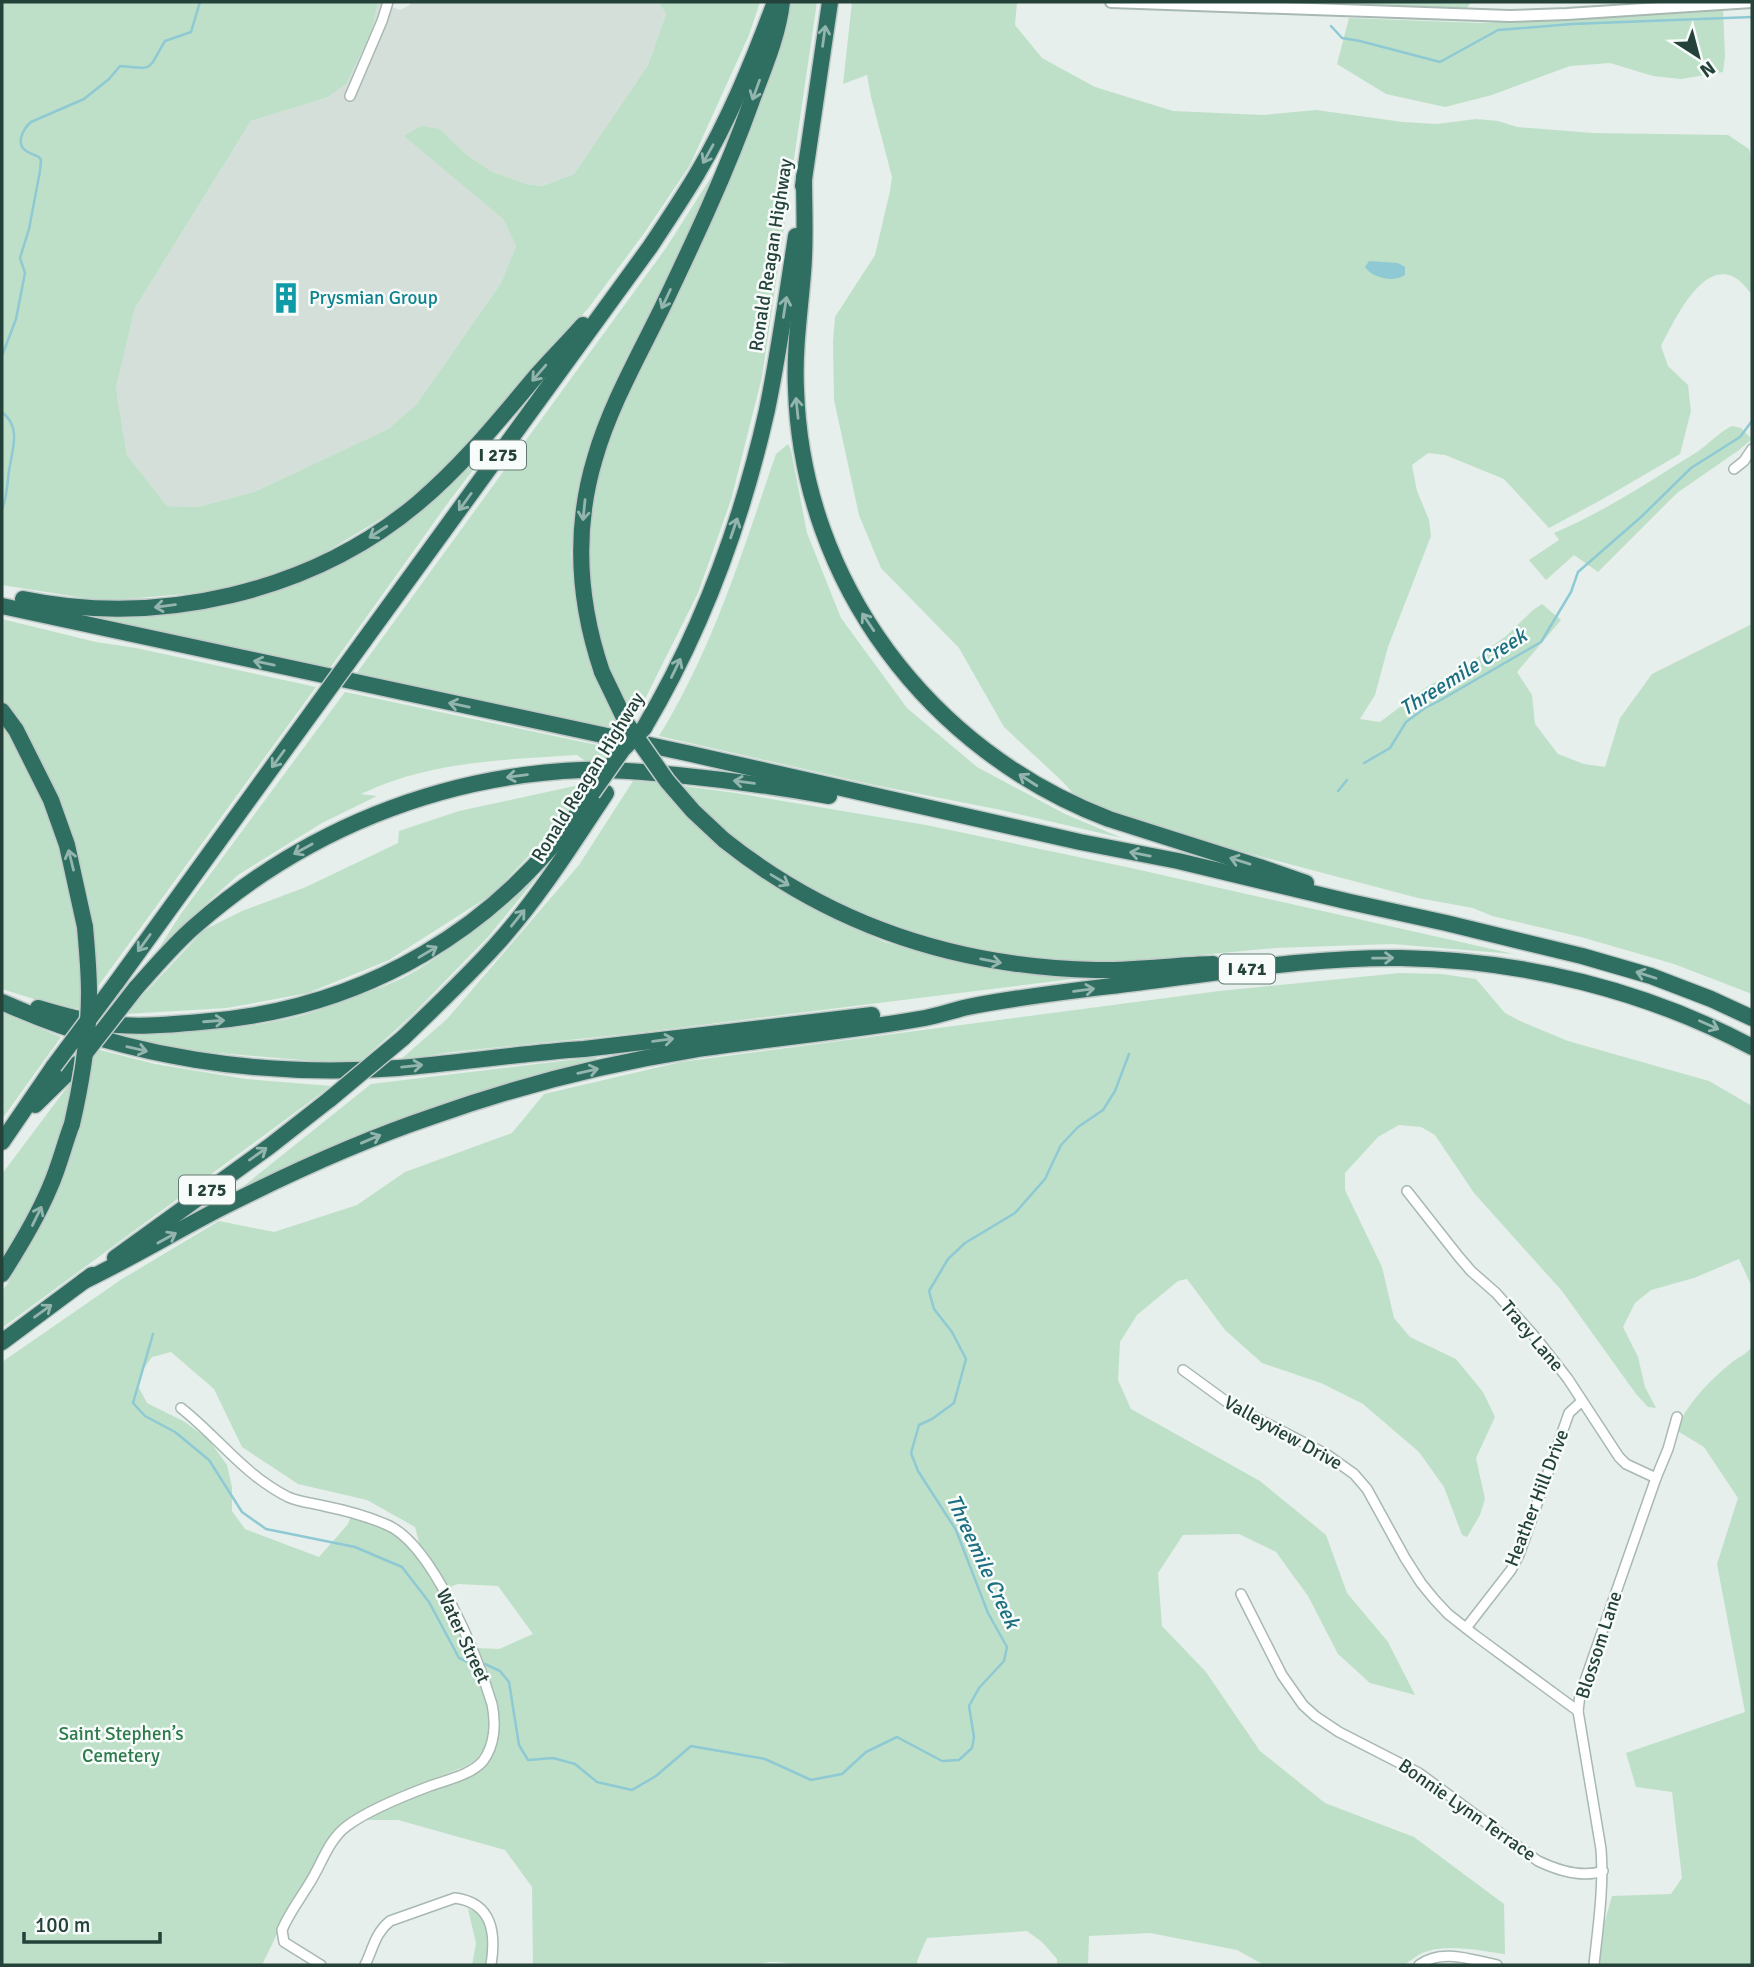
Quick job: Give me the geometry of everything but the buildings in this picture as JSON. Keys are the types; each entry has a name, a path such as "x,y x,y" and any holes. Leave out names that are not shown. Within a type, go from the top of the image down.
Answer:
{"highway":[{"name":"I 275","path":"2,1142 54,1066 635,268 684,195 715,142 757,50 775,2"},
{"path":"782,2 780,24 741,131 700,226 618,399 595,458 584,502 580,552 586,614 602,672 627,724 667,781 693,811 753,863 829,908 930,947 975,958 1048,968 1099,970 1334,960"},
{"name":"Ronald Reagan Highway","path":"2,1342 330,1099 403,1038 504,936 548,881 599,793 644,728 677,667 709,597 751,472 774,372 830,2"},
{"path":"804,177 803,270 796,391 804,458 822,527 841,574 863,614 896,663 929,702 968,738 1038,787 1109,819 1260,867 1350,902"},
{"path":"2,595 70,606 165,607 250,590 331,558 395,521 450,473 635,268"},
{"path":"2,606 691,754 1446,923 1651,976 1752,1018"},
{"path":"2,711 16,730 51,800 67,845 85,927 89,992 86,1045 72,1124 43,1203 2,1274"},
{"path":"16,1123 64,1079 136,988 193,927 224,901 277,864 333,832 407,802 457,787 517,776 582,770 715,778 862,801 908,804"},
{"path":"2,1000 100,1023 155,1026 230,1020 280,1011 363,985 407,964 475,921 543,858 599,793"},
{"name":"I 471","path":"968,1007 1190,976 1334,960 1429,959 1527,970 1568,979 1656,1003 1712,1026 1752,1047"},
{"path":"2,1000 72,1030 136,1048 233,1064 302,1071 399,1068 930,1008 968,1007"},
{"path":"85,1281 275,1182 402,1127 471,1103 572,1075 632,1062 690,1051 928,1018 968,1007"}],"street":[{"path":"350,96 388,2"},
{"path":"1111,2 1510,16 1752,2"},
{"path":"1734,469 1752,449"},
{"name":"Tracy Lane","path":"1407,1191 1465,1264 1534,1335 1561,1369 1619,1457 1626,1464 1656,1478"},
{"name":"Valleyview Drive","path":"1183,1370 1231,1405 1326,1454 1354,1474 1367,1489 1421,1583 1448,1614 1578,1711"},
{"name":"Heather Hill Drive","path":"1466,1628 1511,1570 1519,1555 1569,1413 1582,1401"},
{"name":"Water Street","path":"181,1408 254,1477 289,1498 384,1523 407,1537 442,1587 468,1638 492,1704 494,1734 479,1764 362,1817 342,1830 331,1843 281,1934 284,1942 321,1965"},
{"name":"Blossom Lane","path":"1594,1965 1603,1871 1578,1711 1580,1695 1677,1417"},
{"name":"Bonnie Lynn Terrace","path":"1241,1594 1282,1675 1303,1705 1315,1716 1339,1732 1419,1773 1538,1861 1556,1868 1593,1875 1603,1871"},
{"path":"365,1965 380,1931 390,1921 455,1898 476,1905 489,1919 493,1944 491,1965"},
{"path":"1419,1965 1439,1956 1454,1956 1497,1965"}],"shaded area":[{"path":"378,2 400,10 411,2 658,2 666,14 648,65 574,174 542,186 526,184 491,171 467,155 440,129 405,135 503,219 516,246 501,283 416,405 388,429 254,492 197,507 167,506 127,455 116,388 135,308 251,121 326,98 372,30"}],"green space":[{"path":"2,2 378,2 372,30 346,84 326,98 251,121 135,308 116,388 127,455 167,506 197,507 254,492 388,429 416,405 501,283 516,246 503,219 404,136 421,126 440,129 467,155 491,171 526,184 542,186 574,174 648,65 666,14 658,2 760,2 749,35 690,165 645,232 590,306 478,436 409,502 309,562 221,591 102,601 2,585"},
{"path":"791,2 817,2 762,377 731,500 698,593 632,720 606,667 593,614 587,538 599,466 624,399 753,122"},
{"path":"852,2 1017,2 1015,25 1042,58 1095,87 1173,111 1263,115 1316,110 1403,122 1437,124 1476,119 1498,121 1517,127 1593,133 1728,135 1749,149 1752,162 1752,295 1741,282 1728,275 1715,276 1703,282 1692,293 1661,346 1668,366 1688,385 1691,411 1680,454 1549,528 1504,479 1445,455 1428,453 1412,465 1417,491 1429,520 1431,536 1388,647 1375,695 1360,719 1380,722 1425,688 1467,665 1506,636 1542,604 1561,620 1517,672 1532,695 1535,724 1558,754 1584,764 1605,767 1620,718 1652,674 1752,624 1752,994 1674,964 1581,937 1492,916 1473,908 1418,898 1156,829 1075,796 1004,727 959,648 881,568 859,515 834,400 835,317 875,255 892,177 867,75 843,84"},
{"path":"1298,2 1471,2 1467,8"},
{"path":"1723,9 1723,72 1681,79 1653,76 1610,63 1570,66 1492,95 1445,107 1386,94 1337,64 1349,18 1481,23"},
{"path":"722,160 691,231 622,367 582,475 571,553 577,608 592,669 622,729 356,674 666,248"},
{"path":"1732,426 1741,428 1752,439 1677,493 1598,572 1574,555 1546,580 1529,560 1559,540 1554,533 1627,495 1697,452"},
{"path":"490,441 493,444 330,668 79,613 227,603 424,507 452,483"},
{"path":"788,444 807,533 841,618 907,708 977,767 1065,814 1122,838 659,736 711,634 776,454"},
{"path":"2,619 96,642 136,648 316,687 96,989 88,896 69,828 25,731 2,701"},
{"path":"345,692 616,749 607,763 585,761 577,755 467,764 413,775 361,794 377,796 322,823 238,875 158,950 180,915"},
{"path":"2,723 48,807 67,862 80,924 84,1006 80,1009 53,1005 2,989"},
{"path":"597,778 566,816 494,893 389,960 308,993 227,1008 125,1014 204,930 242,911 306,887 398,843 399,831 459,811 579,785"},
{"path":"633,781 657,782 703,831 750,871 818,910 884,942 946,959 1014,972 1088,977 400,1060 447,1019 579,865"},
{"path":"675,785 926,825 1514,954 1392,944 1274,948 1104,964 1018,960 921,939 845,911 767,865 728,837"},
{"path":"538,876 488,937 412,1015 360,1062 348,1064 184,1050 109,1033 113,1029 160,1032 256,1025 309,1013 374,990 409,975 449,949"},
{"name":"Saint Stephen’s Cemetery","path":"1400,973 1442,974 1476,979 1505,1013 1520,1021 1568,1041 1709,1081 1752,1106 1752,1287 1739,1259 1694,1278 1651,1290 1635,1303 1623,1327 1638,1357 1645,1387 1656,1408 1648,1407 1636,1394 1562,1291 1474,1193 1435,1135 1421,1127 1399,1125 1378,1137 1345,1173 1345,1190 1382,1267 1394,1318 1410,1337 1456,1359 1483,1392 1495,1417 1476,1458 1485,1499 1480,1515 1467,1537 1462,1535 1444,1487 1419,1452 1363,1404 1321,1383 1262,1363 1225,1330 1187,1279 1178,1281 1137,1315 1120,1342 1118,1380 1131,1409 1260,1481 1326,1535 1347,1593 1388,1642 1415,1695 1370,1683 1338,1654 1308,1596 1276,1552 1239,1534 1183,1535 1158,1573 1162,1626 1206,1672 1260,1751 1325,1803 1414,1837 1504,1904 1505,1954 1447,1948 1425,1952 1404,1965 1264,1965 1237,1950 1150,1933 1089,1936 1088,1965 1057,1965 1057,1959 1042,1942 1027,1931 927,1938 917,1961 918,1965 797,1965 766,1962 757,1965 533,1965 532,1887 505,1850 398,1820 364,1820 391,1806 469,1775 496,1742 498,1709 476,1648 499,1649 533,1634 498,1586 458,1584 445,1589 421,1550 415,1527 367,1500 298,1484 242,1447 214,1389 171,1352 152,1357 141,1372 138,1386 147,1403 185,1422 209,1440 227,1465 232,1487 232,1511 245,1529 319,1557 348,1524 351,1516 390,1529 418,1559 466,1642 484,1690 490,1719 488,1742 477,1759 466,1766 356,1815 336,1831 262,1965 2,1965 2,1362 122,1279 219,1221 274,1232 357,1205 405,1172 512,1133 544,1094 681,1062 1219,991"},
{"path":"2,1012 61,1037 2,1119"},
{"path":"96,1049 155,1064 246,1079 331,1086 2,1328 2,1291 51,1206 80,1129 91,1055"},
{"path":"596,1057 598,1063 463,1099 346,1140 230,1197 371,1084"},
{"path":"77,1074 52,1172 2,1265 2,1174"},
{"path":"1752,1346 1752,1965 1598,1965 1603,1928 1612,1896 1671,1894 1682,1878 1672,1792 1636,1787 1626,1753 1745,1712 1717,1564 1738,1498 1704,1447 1676,1430 1692,1402 1707,1385"},
{"path":"468,1909 480,1914 487,1926 488,1965 472,1965 476,1943"}],"water":[{"path":"1369,261 1398,263 1405,267 1405,275 1395,279 1378,276 1365,267"}],"waterway":[{"name":"Threemile Creek","path":"2,356 16,319 25,273 20,258 29,229 40,171 39,157 21,145 25,129 31,122 84,99 109,79 120,66 149,66 165,41 191,32 200,2"},
{"path":"1331,26 1342,38 1440,62 1498,30 1572,24 1752,17"},
{"name":"Threemile Creek","path":"2,412 14,432 2,510"},
{"name":"Threemile Creek","path":"1364,763 1390,748 1406,722 1425,708 1541,642 1571,592 1578,572 1641,517 1691,468 1740,437 1752,421"},
{"name":"Threemile Creek","path":"1338,791 1347,780"},
{"name":"Threemile Creek","path":"485,1664 500,1671 509,1682 519,1745 528,1760 553,1758 575,1764 597,1782 632,1790 656,1776 691,1746 765,1759 811,1780 842,1774 866,1752 897,1737 942,1761 959,1760 972,1748 974,1737 969,1706 979,1688 1004,1661 1007,1647 988,1613 956,1530 918,1471 911,1453 919,1425 954,1403 966,1359 952,1332 934,1309 929,1291 948,1259 965,1243 1015,1213 1045,1179 1061,1145 1078,1127 1103,1110 1115,1091 1129,1054"},
{"name":"Threemile Creek","path":"153,1334 133,1403 145,1416 175,1432 209,1460 242,1512 266,1529 355,1547 402,1567 429,1602 459,1658 472,1664"}],"place":[{"name":"Prysmian Group","path":"286,298"}]}
